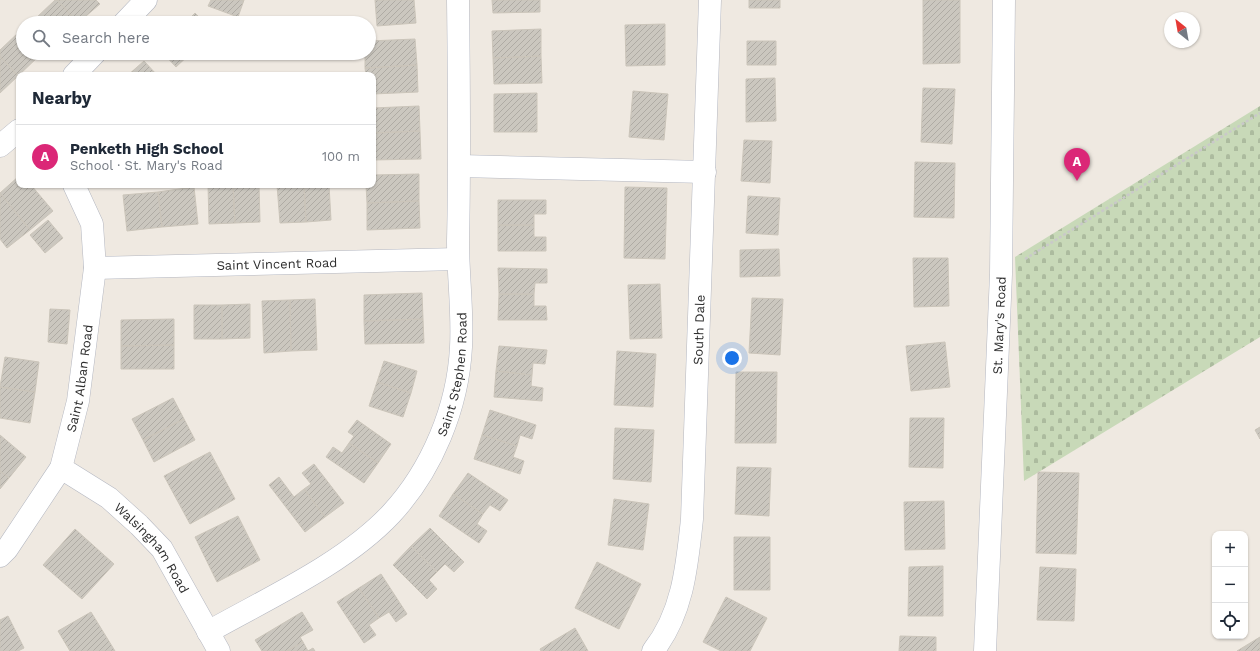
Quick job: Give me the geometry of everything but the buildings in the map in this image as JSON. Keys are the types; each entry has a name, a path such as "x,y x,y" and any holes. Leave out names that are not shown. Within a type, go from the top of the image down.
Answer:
{"street":[{"path":"131,16 146,0"},
{"name":"Saint Stephen Road","path":"208,632 332,562 354,546 392,514 416,482 433,453 444,427 456,384 461,347 458,259 460,166 458,0"},
{"name":"South Dale","path":"653,651 662,640 673,619 682,591 690,534 705,172 710,0"},
{"name":"St. Mary's Road","path":"985,651 1001,274 1004,0"},
{"path":"77,72 88,60"},
{"path":"0,146 16,133"},
{"path":"460,166 705,172"},
{"name":"Saint Alban Road","path":"0,556 7,549 61,468 78,401 95,268 92,224 75,188"},
{"name":"Saint Vincent Road","path":"95,268 458,259"},
{"name":"Walsingham Road","path":"61,468 108,498 139,525 162,550 219,651"}],"path":[{"path":"1001,274 1260,113"}],"green space":[{"path":"1260,106 1260,337 1024,481 1015,257"}],"place":[{"name":"Penketh High School","path":"1077,181"}]}
